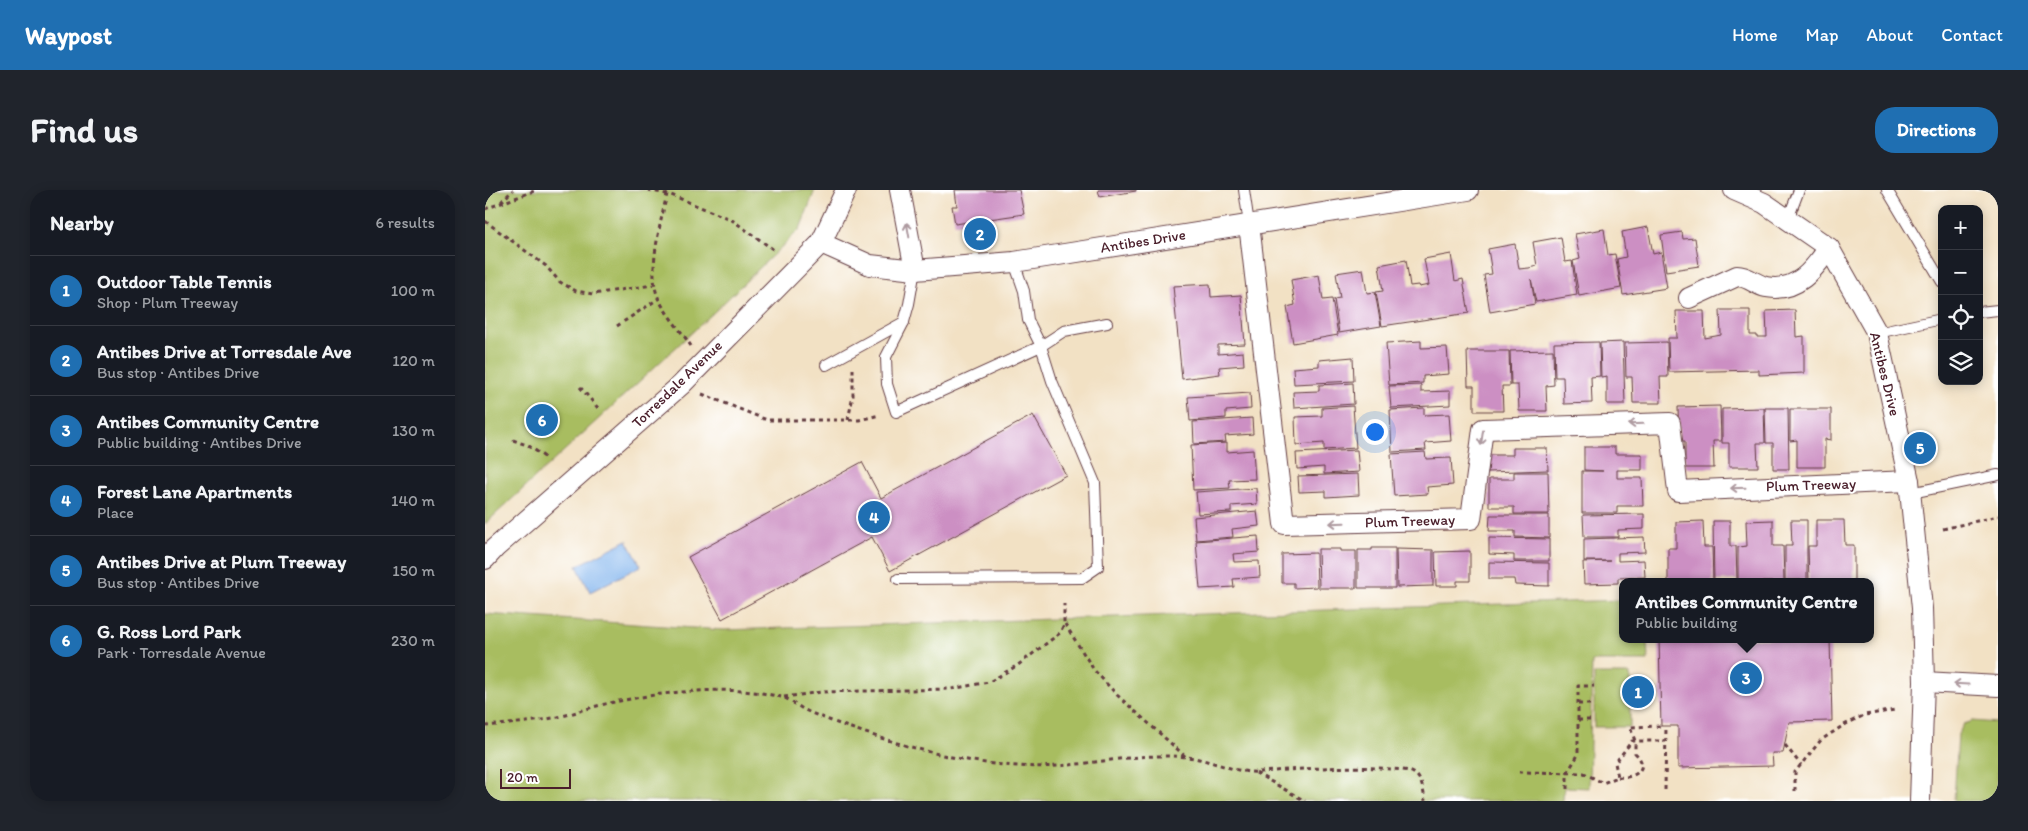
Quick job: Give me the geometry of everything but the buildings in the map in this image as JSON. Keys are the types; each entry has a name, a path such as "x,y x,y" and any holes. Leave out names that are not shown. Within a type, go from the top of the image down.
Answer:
{"street":[{"name":"Torresdale Avenue","path":"485,559 681,385 821,243 846,190"},
{"path":"901,190 915,270"},
{"name":"Antibes Drive","path":"821,243 869,265 915,270 1014,262 1468,190"},
{"name":"Antibes Drive","path":"1734,190 1764,203 1829,248 1877,333 1910,487 1922,608 1925,682 1920,801"},
{"name":"Plum Treeway","path":"1249,224 1284,524 1471,519 1483,429 1670,423 1678,491 1910,487"},
{"path":"1689,298 1737,276 1742,276 1766,287 1795,284 1814,270 1829,248"},
{"path":"1925,682 1998,686"}],"lane":[{"path":"1244,190 1249,224"},
{"path":"1788,220 1799,190"},
{"path":"1887,190 1938,275"},
{"path":"898,579 1082,578 1098,567 1095,484 1052,381 1041,346 1028,320 1023,291 1014,262"},
{"path":"915,270 904,322 886,357 887,384 896,412 1041,346 1064,331 1107,323"},
{"path":"1983,312 1998,310"},
{"path":"1877,333 1938,320"},
{"path":"826,364 904,322"},
{"path":"1910,487 1998,475"}],"path":[{"path":"499,203 513,190"},
{"path":"485,209 537,190"},
{"path":"648,190 667,194 732,220 774,250"},
{"path":"667,194 657,242 653,285 658,299 702,363"},
{"path":"485,221 546,266 561,282 576,291 593,294 653,285"},
{"path":"617,326 658,299"},
{"path":"848,420 853,396 852,379 855,348"},
{"path":"681,385 767,420 859,420 896,412"},
{"path":"580,388 598,408"},
{"path":"513,440 529,446 545,458"},
{"path":"1943,529 1998,516"},
{"path":"485,726 558,717 609,703 649,696 710,691 754,693 784,697 822,692 951,689 989,682 1018,665 1060,633 1064,624 1064,604"},
{"path":"1064,624 1094,670 1117,695 1187,757"},
{"path":"1567,789 1567,773 1578,755 1578,686 1594,686"},
{"path":"784,697 808,711 857,730 949,756 994,764 1028,767 1051,767 1121,759 1187,757 1255,772 1305,801"},
{"path":"1578,704 1595,704"},
{"path":"1795,791 1795,772 1821,740 1844,725 1865,715 1895,710"},
{"path":"1578,720 1594,720"},
{"path":"1519,772 1584,773 1603,783 1618,777 1633,776 1639,772 1641,760 1635,752 1635,741 1630,727 1661,726"},
{"path":"1665,790 1666,726"},
{"path":"1618,777 1615,767 1617,758 1631,741 1666,741"},
{"path":"1785,745 1801,765"},
{"path":"1255,772 1347,766 1405,770 1415,774 1421,783 1425,801"}],"green space":[{"path":"485,190 815,190 800,229 711,315 485,524"},
{"path":"1619,600 1619,643 1647,643 1648,661 1592,661 1589,788 1564,787 1563,801 485,801 485,614 724,630"},
{"path":"1594,674 1630,674 1630,727 1594,727"},
{"path":"1973,721 1998,723 1998,801 1954,801 1958,734 1964,724"}],"water":[{"path":"627,540 641,566 590,592 577,566"}],"place":[{"name":"Antibes Drive at Torresdale Ave","path":"980,234"},
{"name":"G. Ross Lord Park","path":"542,420"},
{"name":"Antibes Drive at Plum Treeway","path":"1920,448"},
{"name":"Forest Lane Apartments","path":"874,517"},
{"name":"Antibes Community Centre","path":"1746,678"},
{"name":"Outdoor Table Tennis","path":"1638,692"}]}
